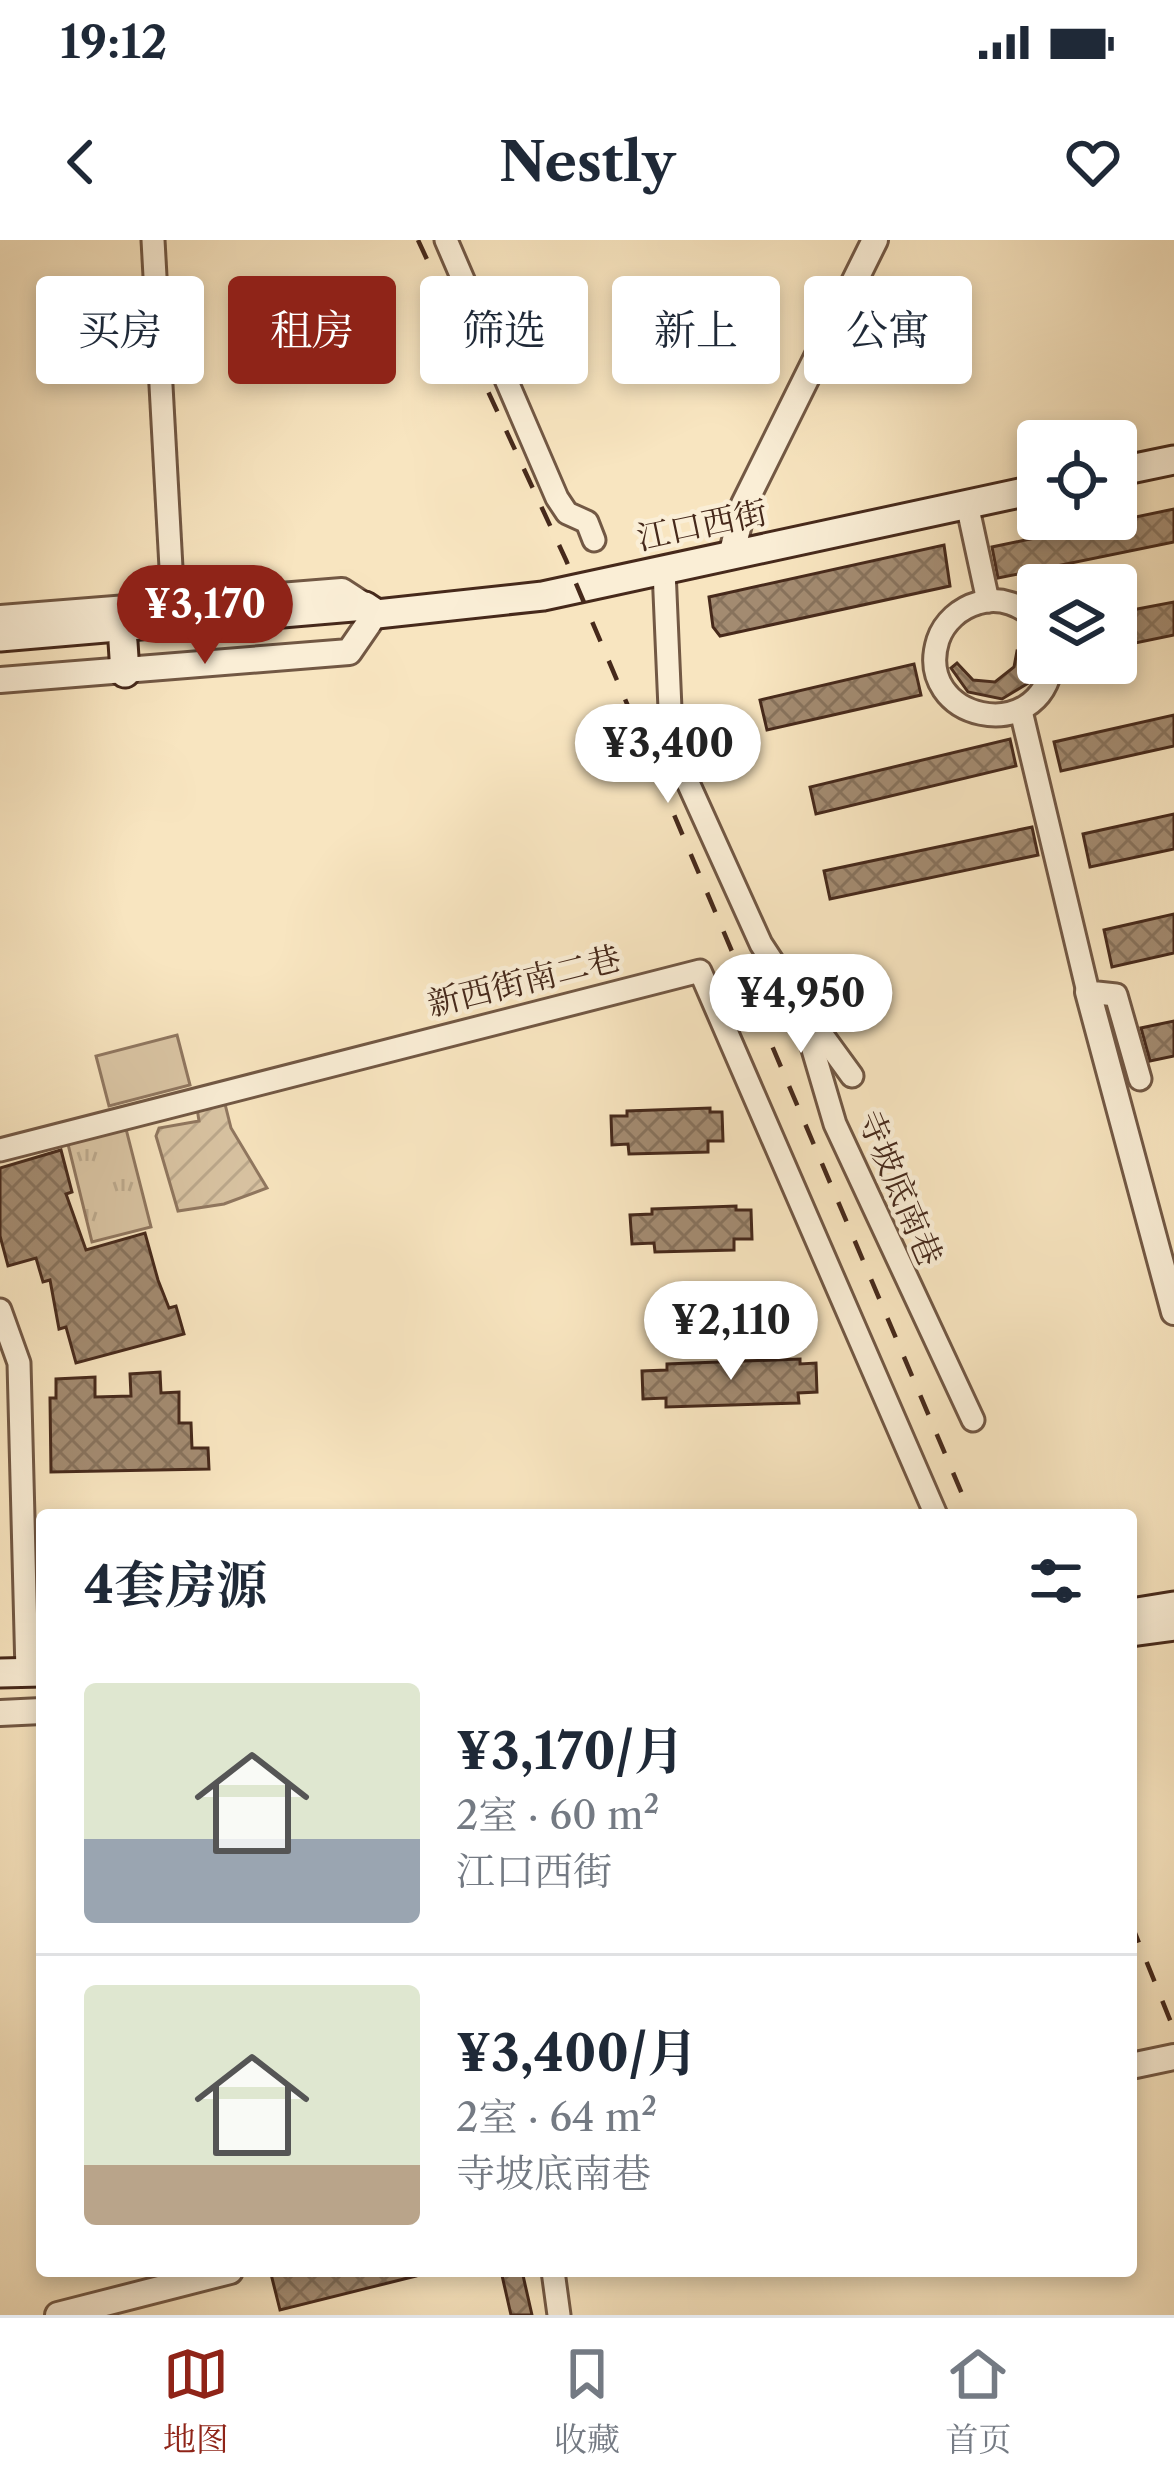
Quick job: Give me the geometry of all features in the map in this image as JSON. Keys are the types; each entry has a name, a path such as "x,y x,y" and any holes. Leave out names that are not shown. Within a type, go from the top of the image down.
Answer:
{"main road":[{"path":"1137,468 1174,460"},
{"name":"江口西街","path":"9,631 371,614 543,596 1017,493"},
{"path":"119,626 125,673"},
{"path":"1137,1611 1174,1606"},
{"path":"1137,1631 1174,1626"},
{"path":"0,1690 28,1677"}],"street":[{"path":"153,240 173,604"},
{"path":"446,240 557,498 567,512 587,522 594,540"},
{"path":"731,556 744,504 875,240"},
{"path":"967,504 988,601"},
{"name":"寺坡底南巷","path":"664,570 671,732 680,765 761,944 799,1002 835,1124 973,1420"},
{"path":"0,680 349,652 371,614 342,590 173,604 119,626"},
{"path":"1017,607 988,601 966,608 948,622 935,653 938,677 951,699 972,713 997,717 1021,711 1040,695 1044,684"},
{"path":"1021,711 1088,992 1174,1312"},
{"name":"新西街南二巷","path":"0,1150 700,971 933,1509"},
{"path":"1088,992 1116,995 1141,1079"},
{"path":"799,1002 852,1076"},
{"path":"0,1310 19,1363 28,1677"},
{"path":"0,1713 36,1712"},
{"path":"1137,2065 1174,2057"},
{"path":"58,2315 207,2277"},
{"path":"555,2277 559,2315"}],"green space":[{"path":"177,1035 190,1085 109,1106 96,1056"},
{"path":"224,1100 231,1128 267,1188 224,1204 178,1211 156,1136 159,1128 199,1121 197,1108"},
{"path":"125,1125 151,1227 92,1242 67,1140"}],"building":[{"path":"1174,509 1174,542 1066,564 1017,564 1017,574 998,578 992,547 1026,540 1137,540 1137,517"},
{"path":"944,545 950,586 720,636 713,627 709,597"},
{"path":"1174,602 1174,635 1137,643 1137,609"},
{"path":"1017,651 1017,684 1027,684 1002,699 968,692 951,668 957,663 973,680 995,682 1014,667"},
{"path":"914,664 921,695 767,730 760,700"},
{"path":"1174,715 1174,746 1061,771 1054,742"},
{"path":"1010,739 1016,766 816,814 810,787"},
{"path":"1174,814 1174,849 1090,867 1083,834"},
{"path":"1032,827 1038,855 830,899 824,871"},
{"path":"1174,914 1174,953 1112,967 1104,930"},
{"path":"1174,1021 1174,1056 1150,1061 1141,1028"},
{"path":"710,1108 710,1112 722,1112 723,1141 708,1141 708,1152 629,1154 628,1144 612,1145 611,1116 627,1116 627,1111"},
{"path":"61,1150 72,1192 66,1194 86,1250 145,1233 158,1280 169,1308 176,1306 184,1334 76,1363 66,1327 59,1329 50,1280 43,1282 36,1258 8,1266 0,1236 0,1168"},
{"path":"736,1206 736,1210 751,1210 752,1239 734,1239 734,1250 655,1252 654,1243 632,1244 630,1215 652,1214 652,1209"},
{"path":"800,1359 800,1364 816,1363 817,1392 798,1393 799,1403 666,1407 666,1398 643,1399 642,1371 667,1370 667,1364"},
{"path":"160,1372 161,1393 179,1392 179,1423 191,1423 192,1448 208,1448 209,1469 51,1472 50,1398 56,1398 56,1379 95,1377 95,1397 131,1396 130,1374"},
{"path":"272,2277 412,2277 280,2310"},
{"path":"502,2277 523,2277 532,2315 511,2315"}],"railway":[{"path":"418,240 566,560 968,1509"},
{"path":"1137,1938 1174,2030"}]}
